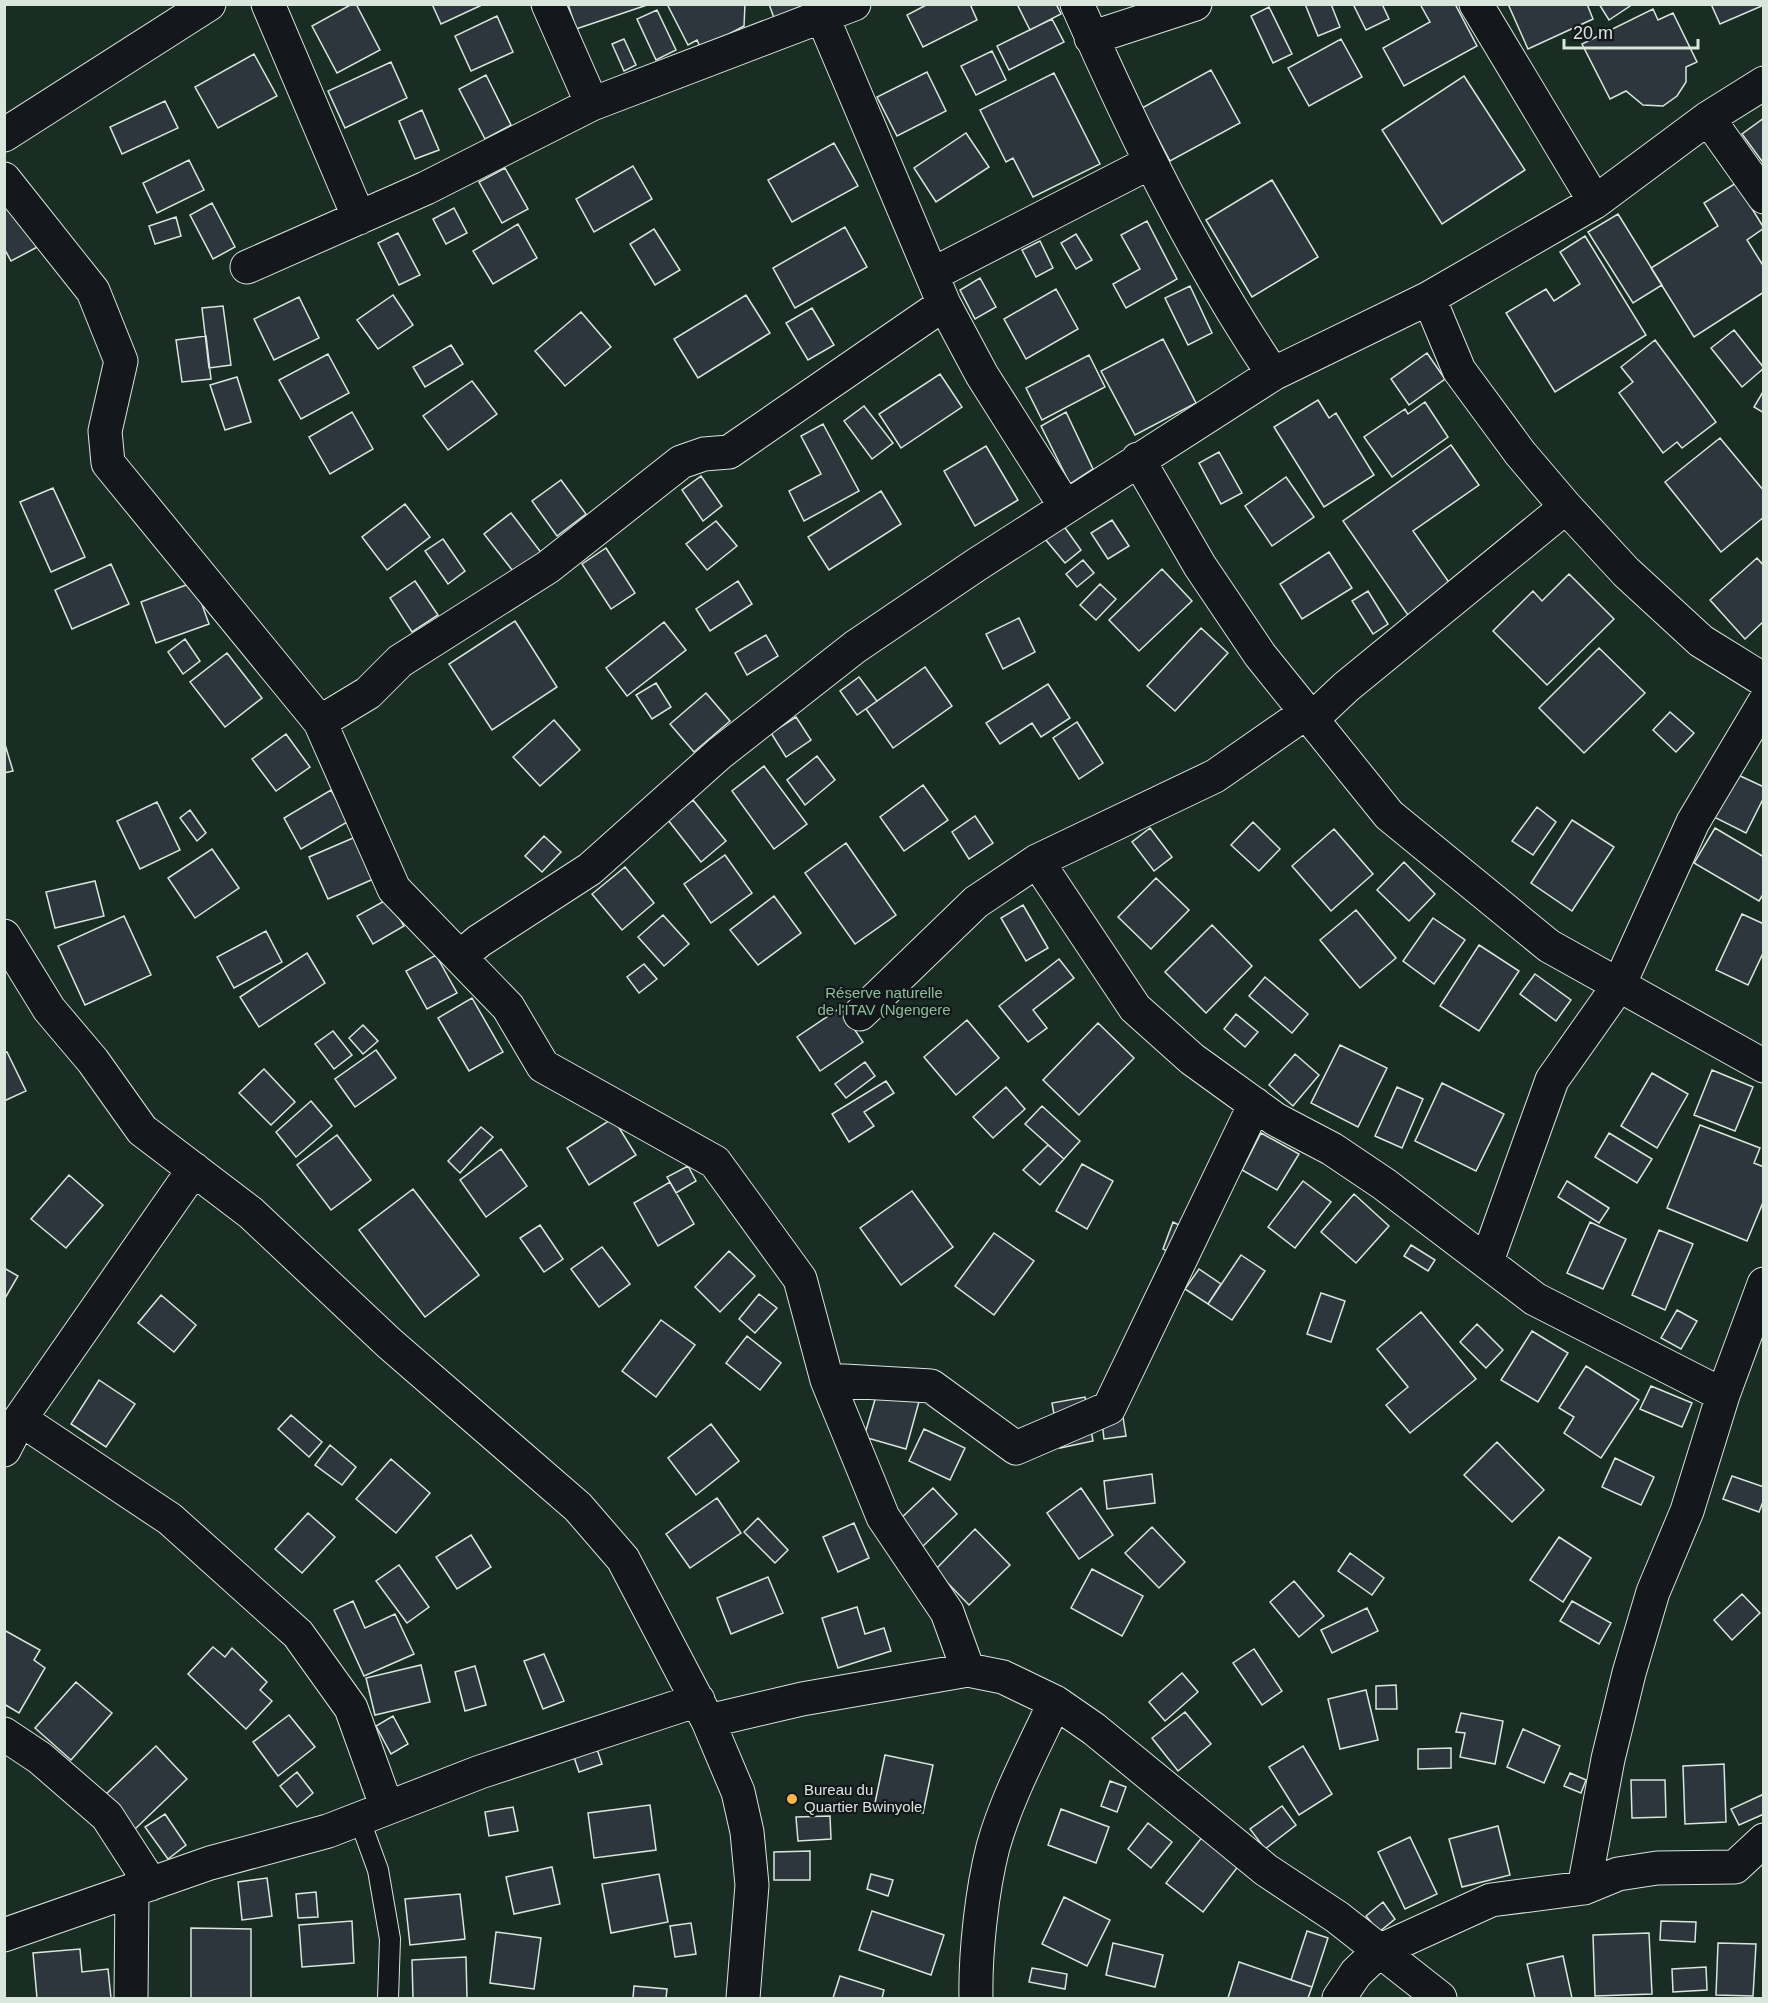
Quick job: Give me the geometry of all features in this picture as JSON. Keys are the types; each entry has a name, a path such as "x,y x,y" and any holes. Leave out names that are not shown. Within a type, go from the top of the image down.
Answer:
{"street":[{"path":"4,135 209,4"},
{"path":"268,4 359,218"},
{"path":"548,4 592,104"},
{"path":"247,267 426,188 592,104 823,18 854,4"},
{"path":"1077,4 1149,163 1223,300 1273,374"},
{"path":"1092,38 1195,4"},
{"path":"1476,4 1595,202"},
{"path":"823,18 944,304 982,375 1065,506"},
{"path":"480,942 590,869 720,753 855,647 1065,506 1273,374 1429,298 1595,202 1708,118 1764,82"},
{"path":"1708,118 1764,197"},
{"path":"933,274 1149,163"},
{"path":"4,179 93,291 121,361 105,431 108,463 320,722 394,889 480,942 508,1007 543,1066 715,1162 800,1279 827,1380 884,1517 947,1612 968,1670"},
{"path":"1429,298 1460,370 1520,453 1566,507 1626,572 1701,641 1764,680"},
{"path":"320,722 368,693 400,661 548,567 681,462 704,454 729,452 944,304"},
{"path":"1138,459 1200,566 1260,655 1389,815 1549,946 1764,1066"},
{"path":"860,1014 976,902 1037,861 1215,776 1310,715 1566,507"},
{"path":"1487,1261 1552,1080 1619,986 1693,822 1764,703"},
{"path":"1037,861 1135,1008 1192,1059 1255,1104 1384,1184 1535,1299 1723,1395"},
{"path":"4,936 49,1009 93,1061 142,1130 251,1214 389,1343 578,1507 623,1559 703,1711 738,1792 747,1832 752,1886 743,1998"},
{"path":"827,1380 931,1386 1016,1448 1109,1408 1255,1104"},
{"path":"4,1450 20,1419 194,1169"},
{"path":"1584,1888 1608,1759 1629,1673 1653,1592 1688,1511 1723,1395 1764,1284"},
{"path":"20,1419 170,1519 298,1634 351,1708 373,1813"},
{"path":"4,1935 210,1863 328,1831 480,1772 703,1711 802,1699 968,1670 1003,1677 1055,1702 1094,1730 1266,1870 1337,1917 1440,1998"},
{"path":"976,1998 985,1881 994,1845 1009,1804 1055,1702"},
{"path":"4,1734 40,1758 106,1816 141,1887 131,1998"},
{"path":"1339,1998 1356,1973 1379,1952 1491,1900 1584,1888 1618,1874 1657,1868 1749,1869 1764,1840"}],"lane":[{"path":"373,1813 378,1870 390,1939 388,1998"}],"green space":[{"name":"Réserve naturelle de l'ITAV (Ngengere","path":"5,5 1763,5 1763,1998 5,1998"}],"building":[{"path":"356,4 380,50 337,73 312,26"},
{"path":"432,4 484,4 441,24"},
{"path":"568,4 650,4 576,29"},
{"path":"667,4 745,4 744,26 701,49 697,40 688,45"},
{"path":"769,4 807,4 774,18"},
{"path":"928,4 970,4 977,20 923,47 907,15"},
{"path":"1017,4 1056,4 1061,14 1030,30"},
{"path":"1305,4 1331,4 1340,27 1318,36"},
{"path":"1353,4 1382,4 1389,19 1366,30"},
{"path":"1420,4 1455,4 1477,46 1404,86 1383,48 1430,22"},
{"path":"1508,4 1587,4 1593,19 1528,49"},
{"path":"1599,4 1633,4 1609,20"},
{"path":"1711,4 1764,4 1764,5 1720,24"},
{"path":"1269,7 1292,54 1273,63 1251,16"},
{"path":"1653,9 1658,20 1673,13 1697,62 1686,67 1686,82 1677,96 1663,106 1643,105 1626,91 1610,99 1582,44"},
{"path":"657,10 676,50 656,60 637,19"},
{"path":"497,16 513,52 471,71 455,36"},
{"path":"1052,19 1064,42 1009,70 997,46"},
{"path":"624,39 636,65 624,71 612,44"},
{"path":"1341,39 1362,77 1309,106 1288,68"},
{"path":"992,51 1006,80 976,95 961,66"},
{"path":"254,54 277,96 218,128 195,87"},
{"path":"391,62 407,98 345,128 328,91"},
{"path":"1211,70 1240,123 1170,161 1142,108"},
{"path":"927,72 946,111 897,136 877,97"},
{"path":"1054,73 1100,164 1033,197 1013,158 1006,162 980,110"},
{"path":"486,75 511,125 485,139 459,89"},
{"path":"1464,76 1525,170 1442,224 1382,130"},
{"path":"165,101 178,128 122,154 110,127"},
{"path":"422,110 439,150 415,159 399,121"},
{"path":"1764,118 1764,164 1742,134"},
{"path":"966,133 989,167 936,202 914,168"},
{"path":"834,143 858,186 792,222 768,180"},
{"path":"189,160 204,190 157,213 143,183"},
{"path":"633,166 652,199 594,232 576,199"},
{"path":"505,168 528,209 502,223 479,182"},
{"path":"1272,180 1318,257 1252,297 1206,220"},
{"path":"1736,183 1764,228 1747,240 1764,267 1764,292 1694,337 1651,268 1718,226 1704,203"},
{"path":"4,202 43,244 11,261 4,248"},
{"path":"212,203 235,247 213,259 190,215"},
{"path":"454,208 467,233 446,244 433,219"},
{"path":"1618,214 1662,285 1633,303 1588,232"},
{"path":"176,217 181,236 155,244 149,226"},
{"path":"1147,221 1177,279 1126,308 1113,284 1140,269 1121,235"},
{"path":"518,224 537,258 493,284 473,251"},
{"path":"845,227 867,267 795,308 773,268"},
{"path":"654,229 680,270 655,285 630,244"},
{"path":"398,233 420,275 399,285 378,243"},
{"path":"1076,234 1092,260 1076,269 1061,243"},
{"path":"1585,236 1646,335 1555,392 1506,313 1546,289 1554,301 1580,284 1560,252"},
{"path":"1040,241 1053,268 1036,277 1022,250"},
{"path":"980,278 996,307 975,319 960,290"},
{"path":"1190,286 1212,333 1188,345 1165,298"},
{"path":"1056,289 1078,329 1026,359 1004,319"},
{"path":"393,295 413,325 378,349 357,320"},
{"path":"746,295 770,333 698,378 674,339"},
{"path":"299,297 319,338 274,360 254,319"},
{"path":"223,306 231,365 209,368 202,308"},
{"path":"812,308 834,345 808,360 786,323"},
{"path":"581,312 611,347 565,386 535,351"},
{"path":"1734,330 1764,368 1742,387 1711,348"},
{"path":"206,336 211,379 182,382 176,340"},
{"path":"1163,339 1196,403 1135,435 1101,371"},
{"path":"1655,340 1716,422 1682,448 1677,442 1663,453 1619,393 1633,382 1621,367"},
{"path":"451,345 463,364 425,387 413,367"},
{"path":"1427,353 1445,379 1409,405 1391,379"},
{"path":"328,354 349,393 301,419 279,380"},
{"path":"1089,355 1105,387 1042,420 1026,388"},
{"path":"940,374 962,407 901,448 879,414"},
{"path":"237,377 251,422 225,430 210,385"},
{"path":"472,381 497,414 448,450 423,416"},
{"path":"1764,390 1764,413 1754,407"},
{"path":"1318,400 1329,418 1336,413 1374,475 1324,507 1274,427"},
{"path":"1425,402 1448,437 1392,477 1364,437 1405,409 1408,414"},
{"path":"864,406 893,443 872,459 844,421"},
{"path":"352,412 373,449 330,474 309,437"},
{"path":"1066,412 1093,469 1070,484 1041,426"},
{"path":"823,424 859,491 804,521 789,491 821,474 801,436"},
{"path":"1720,438 1764,491 1764,517 1721,552 1665,482"},
{"path":"1451,445 1479,485 1413,531 1453,588 1410,618 1343,521"},
{"path":"986,446 1018,500 975,526 944,471"},
{"path":"1219,452 1242,493 1221,504 1199,463"},
{"path":"701,476 722,506 703,521 682,490"},
{"path":"1286,477 1314,517 1272,546 1245,506"},
{"path":"561,480 586,514 557,536 532,501"},
{"path":"53,488 85,557 51,572 20,502"},
{"path":"881,491 901,524 829,570 808,537"},
{"path":"405,504 430,537 387,570 362,537"},
{"path":"511,513 543,555 516,575 484,534"},
{"path":"1112,520 1129,546 1108,559 1091,533"},
{"path":"716,521 737,546 707,570 686,544"},
{"path":"1063,525 1081,550 1065,563 1045,539"},
{"path":"443,539 465,571 448,584 425,551"},
{"path":"606,548 635,593 611,609 582,564"},
{"path":"1329,552 1352,588 1302,619 1280,584"},
{"path":"1757,558 1764,566 1764,621 1745,639 1710,600"},
{"path":"1083,560 1094,573 1077,587 1066,574"},
{"path":"111,564 129,604 72,629 55,590"},
{"path":"1162,569 1192,601 1139,651 1109,620"},
{"path":"1569,574 1614,619 1547,685 1493,631 1533,591 1542,601"},
{"path":"415,581 438,615 412,632 390,598"},
{"path":"738,581 752,604 710,631 696,609"},
{"path":"194,582 209,624 156,643 141,602"},
{"path":"1100,584 1116,599 1096,620 1080,605"},
{"path":"1368,591 1388,624 1373,634 1352,601"},
{"path":"1019,618 1035,652 1003,669 986,634"},
{"path":"515,621 557,687 492,730 449,664"},
{"path":"664,622 686,650 627,696 606,668"},
{"path":"1201,628 1228,653 1175,711 1147,686"},
{"path":"766,635 778,656 747,675 735,653"},
{"path":"185,639 200,661 183,674 168,652"},
{"path":"1599,648 1645,693 1584,753 1539,708"},
{"path":"227,653 262,698 225,727 190,682"},
{"path":"925,667 952,706 893,748 866,709"},
{"path":"859,677 877,701 857,715 840,691"},
{"path":"656,683 671,707 652,719 636,695"},
{"path":"1048,684 1070,718 1041,737 1032,723 1000,744 986,723"},
{"path":"706,693 730,721 694,752 670,724"},
{"path":"1670,712 1694,733 1676,752 1653,730"},
{"path":"796,717 811,740 786,757 771,733"},
{"path":"554,720 580,750 540,786 513,757"},
{"path":"1077,722 1103,763 1079,779 1053,738"},
{"path":"286,734 310,767 276,791 252,759"},
{"path":"4,741 13,771 4,773"},
{"path":"817,756 835,780 805,805 787,780"},
{"path":"764,766 807,824 774,849 732,791"},
{"path":"1736,774 1764,787 1764,797 1746,833 1714,817"},
{"path":"923,785 948,820 904,851 880,817"},
{"path":"331,790 349,821 301,849 284,818"},
{"path":"693,800 726,841 701,862 668,820"},
{"path":"157,802 180,850 140,869 117,821"},
{"path":"1537,807 1556,822 1533,855 1512,841"},
{"path":"190,810 206,833 197,841 180,818"},
{"path":"975,816 993,843 969,859 952,832"},
{"path":"1572,820 1614,847 1572,911 1531,883"},
{"path":"1253,822 1280,849 1259,871 1231,845"},
{"path":"1150,828 1172,857 1154,871 1132,842"},
{"path":"1715,828 1764,857 1764,893 1759,901 1694,863"},
{"path":"1334,829 1373,874 1331,911 1292,866"},
{"path":"360,835 378,877 328,899 309,857"},
{"path":"544,836 561,852 542,872 525,856"},
{"path":"846,843 896,915 855,944 805,873"},
{"path":"212,849 239,888 195,918 168,878"},
{"path":"725,855 752,893 711,923 684,884"},
{"path":"1404,862 1435,894 1409,921 1377,890"},
{"path":"625,867 654,903 622,930 592,894"},
{"path":"1156,878 1189,910 1151,949 1118,917"},
{"path":"95,881 104,916 55,928 46,892"},
{"path":"774,896 801,933 758,965 730,930"},
{"path":"388,899 404,926 373,944 357,916"},
{"path":"1023,905 1048,948 1026,961 1001,918"},
{"path":"1356,910 1396,958 1360,988 1320,940"},
{"path":"1742,914 1764,924 1764,951 1748,985 1716,970"},
{"path":"663,915 689,944 664,966 638,937"},
{"path":"124,916 151,975 85,1005 58,946"},
{"path":"1433,918 1465,940 1434,984 1403,961"},
{"path":"1212,925 1252,966 1206,1013 1165,972"},
{"path":"266,931 282,962 234,988 217,957"},
{"path":"1479,945 1519,971 1479,1031 1440,1006"},
{"path":"307,953 325,983 259,1027 240,997"},
{"path":"436,955 457,993 427,1009 406,971"},
{"path":"1059,959 1074,978 1033,1010 1047,1028 1028,1042 999,1006"},
{"path":"644,964 657,979 639,993 627,977"},
{"path":"1535,974 1571,1000 1556,1021 1520,994"},
{"path":"1265,977 1308,1014 1292,1033 1249,996"},
{"path":"472,998 503,1052 469,1071 438,1018"},
{"path":"840,1008 863,1042 820,1071 797,1037"},
{"path":"1236,1014 1258,1032 1245,1047 1224,1029"},
{"path":"967,1020 999,1058 956,1095 924,1057"},
{"path":"1098,1023 1134,1058 1079,1115 1043,1080"},
{"path":"363,1025 378,1041 363,1054 349,1038"},
{"path":"333,1031 352,1055 334,1069 315,1044"},
{"path":"1340,1045 1387,1068 1358,1127 1311,1103"},
{"path":"376,1050 396,1078 355,1107 335,1079"},
{"path":"7,1052 26,1091 4,1101 4,1053"},
{"path":"1295,1054 1319,1075 1293,1106 1269,1085"},
{"path":"865,1062 875,1076 846,1098 835,1084"},
{"path":"264,1069 295,1102 271,1125 239,1093"},
{"path":"1712,1070 1753,1087 1735,1131 1694,1115"},
{"path":"1652,1073 1688,1094 1657,1148 1621,1126"},
{"path":"886,1081 894,1093 864,1112 874,1126 849,1142 832,1114"},
{"path":"1442,1083 1504,1114 1476,1171 1415,1141"},
{"path":"1006,1087 1025,1109 993,1138 973,1117"},
{"path":"1397,1087 1423,1099 1402,1148 1375,1136"},
{"path":"311,1101 332,1126 296,1157 276,1132"},
{"path":"1042,1106 1080,1141 1064,1159 1025,1124"},
{"path":"613,1118 636,1155 589,1185 567,1148"},
{"path":"1700,1125 1760,1148 1754,1163 1764,1167 1764,1200 1747,1241 1667,1208"},
{"path":"481,1127 493,1137 460,1173 448,1161"},
{"path":"1261,1133 1299,1154 1277,1190 1242,1170"},
{"path":"1609,1133 1652,1159 1637,1183 1595,1157"},
{"path":"337,1135 371,1180 331,1210 297,1165"},
{"path":"1048,1145 1064,1159 1040,1185 1023,1170"},
{"path":"501,1149 527,1186 486,1217 460,1180"},
{"path":"1082,1164 1113,1181 1087,1229 1056,1211"},
{"path":"688,1166 696,1181 676,1193 667,1177"},
{"path":"69,1175 103,1205 66,1248 31,1219"},
{"path":"1303,1181 1331,1202 1295,1248 1268,1227"},
{"path":"1567,1181 1609,1208 1599,1223 1558,1197"},
{"path":"670,1182 694,1224 658,1246 634,1203"},
{"path":"413,1189 479,1275 425,1317 359,1230"},
{"path":"912,1191 953,1247 901,1285 860,1228"},
{"path":"1354,1194 1389,1226 1356,1263 1321,1232"},
{"path":"1173,1222 1179,1225 1167,1251 1163,1249"},
{"path":"1590,1222 1626,1239 1603,1289 1567,1273"},
{"path":"540,1225 563,1259 544,1272 520,1238"},
{"path":"1659,1230 1693,1244 1665,1310 1632,1295"},
{"path":"994,1233 1034,1261 994,1315 955,1286"},
{"path":"1411,1245 1435,1260 1428,1271 1404,1256"},
{"path":"602,1247 630,1284 599,1307 571,1269"},
{"path":"729,1251 755,1276 720,1312 695,1287"},
{"path":"1241,1255 1265,1271 1232,1320 1208,1304"},
{"path":"4,1268 18,1276 4,1300"},
{"path":"1199,1269 1221,1284 1208,1304 1185,1289"},
{"path":"1321,1293 1345,1301 1331,1342 1307,1334"},
{"path":"759,1294 777,1308 755,1333 739,1319"},
{"path":"161,1295 196,1325 174,1352 138,1323"},
{"path":"1677,1310 1697,1321 1681,1349 1661,1338"},
{"path":"1421,1312 1476,1379 1410,1433 1386,1405 1408,1387 1377,1349"},
{"path":"661,1320 695,1345 656,1397 622,1371"},
{"path":"1477,1324 1503,1350 1486,1368 1460,1342"},
{"path":"1532,1331 1568,1353 1538,1402 1501,1380"},
{"path":"747,1336 781,1363 760,1390 726,1363"},
{"path":"1586,1366 1639,1400 1601,1458 1564,1433 1574,1417 1559,1408"},
{"path":"99,1380 135,1404 106,1447 71,1424"},
{"path":"879,1386 920,1398 906,1449 864,1437"},
{"path":"1651,1386 1692,1403 1682,1427 1640,1409"},
{"path":"1085,1397 1093,1441 1060,1448 1052,1403"},
{"path":"1122,1411 1126,1436 1104,1439 1101,1414"},
{"path":"291,1415 322,1442 309,1457 278,1429"},
{"path":"711,1424 739,1461 696,1495 668,1458"},
{"path":"924,1429 965,1448 950,1480 909,1461"},
{"path":"1497,1442 1544,1490 1512,1522 1464,1475"},
{"path":"330,1445 356,1467 342,1485 315,1465"},
{"path":"1615,1458 1654,1477 1641,1505 1602,1487"},
{"path":"391,1459 430,1493 396,1533 356,1499"},
{"path":"1152,1474 1155,1503 1107,1509 1104,1481"},
{"path":"1732,1476 1764,1487 1764,1499 1759,1512 1723,1499"},
{"path":"933,1488 957,1514 922,1547 898,1521"},
{"path":"1081,1488 1113,1535 1079,1559 1047,1513"},
{"path":"717,1498 741,1533 690,1568 666,1534"},
{"path":"308,1513 335,1537 302,1573 275,1549"},
{"path":"758,1518 788,1550 775,1563 744,1532"},
{"path":"854,1523 869,1558 838,1572 823,1537"},
{"path":"1152,1527 1185,1562 1159,1588 1125,1553"},
{"path":"975,1529 1010,1565 969,1605 935,1570"},
{"path":"471,1535 491,1567 457,1589 436,1557"},
{"path":"1559,1537 1591,1558 1563,1602 1530,1580"},
{"path":"1350,1553 1384,1578 1372,1595 1338,1571"},
{"path":"399,1565 429,1607 407,1623 376,1581"},
{"path":"1092,1569 1143,1596 1122,1636 1071,1608"},
{"path":"768,1577 783,1613 731,1634 717,1598"},
{"path":"1294,1581 1324,1616 1299,1637 1270,1602"},
{"path":"1742,1594 1760,1613 1732,1640 1714,1620"},
{"path":"353,1601 365,1628 395,1614 414,1654 364,1676 334,1610"},
{"path":"1572,1601 1611,1623 1599,1644 1560,1621"},
{"path":"857,1607 865,1634 884,1628 891,1651 838,1668 822,1618"},
{"path":"1367,1608 1378,1631 1332,1653 1321,1630"},
{"path":"4,1630 40,1650 34,1660 45,1668 19,1713 4,1704"},
{"path":"213,1647 225,1657 232,1648 267,1682 260,1690 272,1701 246,1729 188,1674"},
{"path":"1254,1649 1282,1691 1262,1705 1233,1663"},
{"path":"544,1654 564,1701 543,1709 524,1661"},
{"path":"421,1665 430,1702 375,1715 366,1678"},
{"path":"475,1666 486,1705 465,1711 455,1672"},
{"path":"1182,1673 1198,1692 1165,1721 1149,1702"},
{"path":"76,1682 112,1713 71,1760 35,1728"},
{"path":"1396,1685 1397,1709 1376,1709 1376,1686"},
{"path":"1366,1690 1378,1740 1340,1749 1328,1699"},
{"path":"1185,1712 1211,1744 1178,1771 1152,1738"},
{"path":"1461,1713 1503,1721 1495,1764 1460,1757 1465,1733 1456,1732"},
{"path":"289,1715 315,1747 278,1776 253,1742"},
{"path":"393,1716 408,1744 391,1754 376,1726"},
{"path":"1523,1729 1560,1746 1544,1783 1507,1767"},
{"path":"156,1746 187,1779 134,1830 103,1797"},
{"path":"596,1746 602,1764 579,1772 573,1754"},
{"path":"1303,1746 1332,1794 1299,1815 1269,1767"},
{"path":"1451,1748 1451,1768 1418,1769 1418,1749"},
{"path":"885,1755 933,1765 923,1813 875,1803"},
{"path":"1724,1764 1726,1822 1685,1824 1683,1766"},
{"path":"297,1772 313,1793 297,1807 280,1786"},
{"path":"1570,1773 1586,1780 1581,1793 1564,1786"},
{"path":"1631,1780 1665,1780 1666,1817 1632,1818"},
{"path":"1110,1781 1126,1787 1117,1812 1101,1806"},
{"path":"1764,1794 1764,1814 1739,1825 1731,1809"},
{"path":"650,1805 656,1850 594,1858 588,1813"},
{"path":"1282,1806 1296,1825 1265,1849 1250,1829"},
{"path":"513,1807 518,1831 489,1836 485,1812"},
{"path":"1061,1809 1109,1827 1096,1863 1048,1845"},
{"path":"165,1814 186,1845 168,1859 145,1827"},
{"path":"830,1816 831,1839 798,1841 796,1817"},
{"path":"1148,1823 1172,1842 1151,1868 1128,1849"},
{"path":"1498,1826 1510,1875 1462,1887 1449,1839"},
{"path":"1203,1836 1240,1864 1203,1912 1166,1883"},
{"path":"1410,1837 1437,1894 1405,1909 1378,1852"},
{"path":"810,1851 810,1880 774,1880 774,1852"},
{"path":"552,1867 560,1904 514,1914 506,1877"},
{"path":"659,1874 668,1922 611,1933 602,1884"},
{"path":"871,1874 893,1880 888,1896 867,1889"},
{"path":"267,1878 272,1916 242,1920 238,1882"},
{"path":"316,1892 318,1917 298,1918 296,1894"},
{"path":"460,1894 465,1939 410,1945 405,1899"},
{"path":"1064,1897 1110,1920 1087,1966 1042,1944"},
{"path":"1383,1902 1395,1919 1379,1932 1366,1916"},
{"path":"872,1911 944,1935 931,1975 859,1950"},
{"path":"352,1921 354,1963 302,1967 299,1925"},
{"path":"1661,1921 1696,1922 1695,1942 1660,1940"},
{"path":"691,1923 696,1954 675,1957 670,1926"},
{"path":"191,1928 251,1929 251,1998 191,1998"},
{"path":"1307,1931 1328,1938 1312,1987 1291,1980"},
{"path":"496,1932 541,1938 534,1989 490,1983"},
{"path":"1649,1933 1652,1994 1595,1996 1593,1935"},
{"path":"1113,1943 1163,1955 1155,1987 1106,1975"},
{"path":"1718,1943 1756,1944 1753,1996 1716,1995"},
{"path":"80,1949 82,1972 108,1969 111,1998 37,1998 33,1953"},
{"path":"1563,1956 1572,1998 1535,1998 1527,1964"},
{"path":"466,1957 467,1998 413,1998 412,1960"},
{"path":"1239,1962 1312,1987 1308,1998 1228,1998"},
{"path":"1706,1967 1707,1990 1673,1992 1672,1969"},
{"path":"1032,1968 1067,1974 1065,1989 1029,1982"},
{"path":"840,1976 884,1990 882,1998 833,1998"},
{"path":"634,1986 667,1989 666,1998 633,1998"}],"place":[{"name":"Bureau du Quartier Bwinyole","path":"792,1799"}]}
